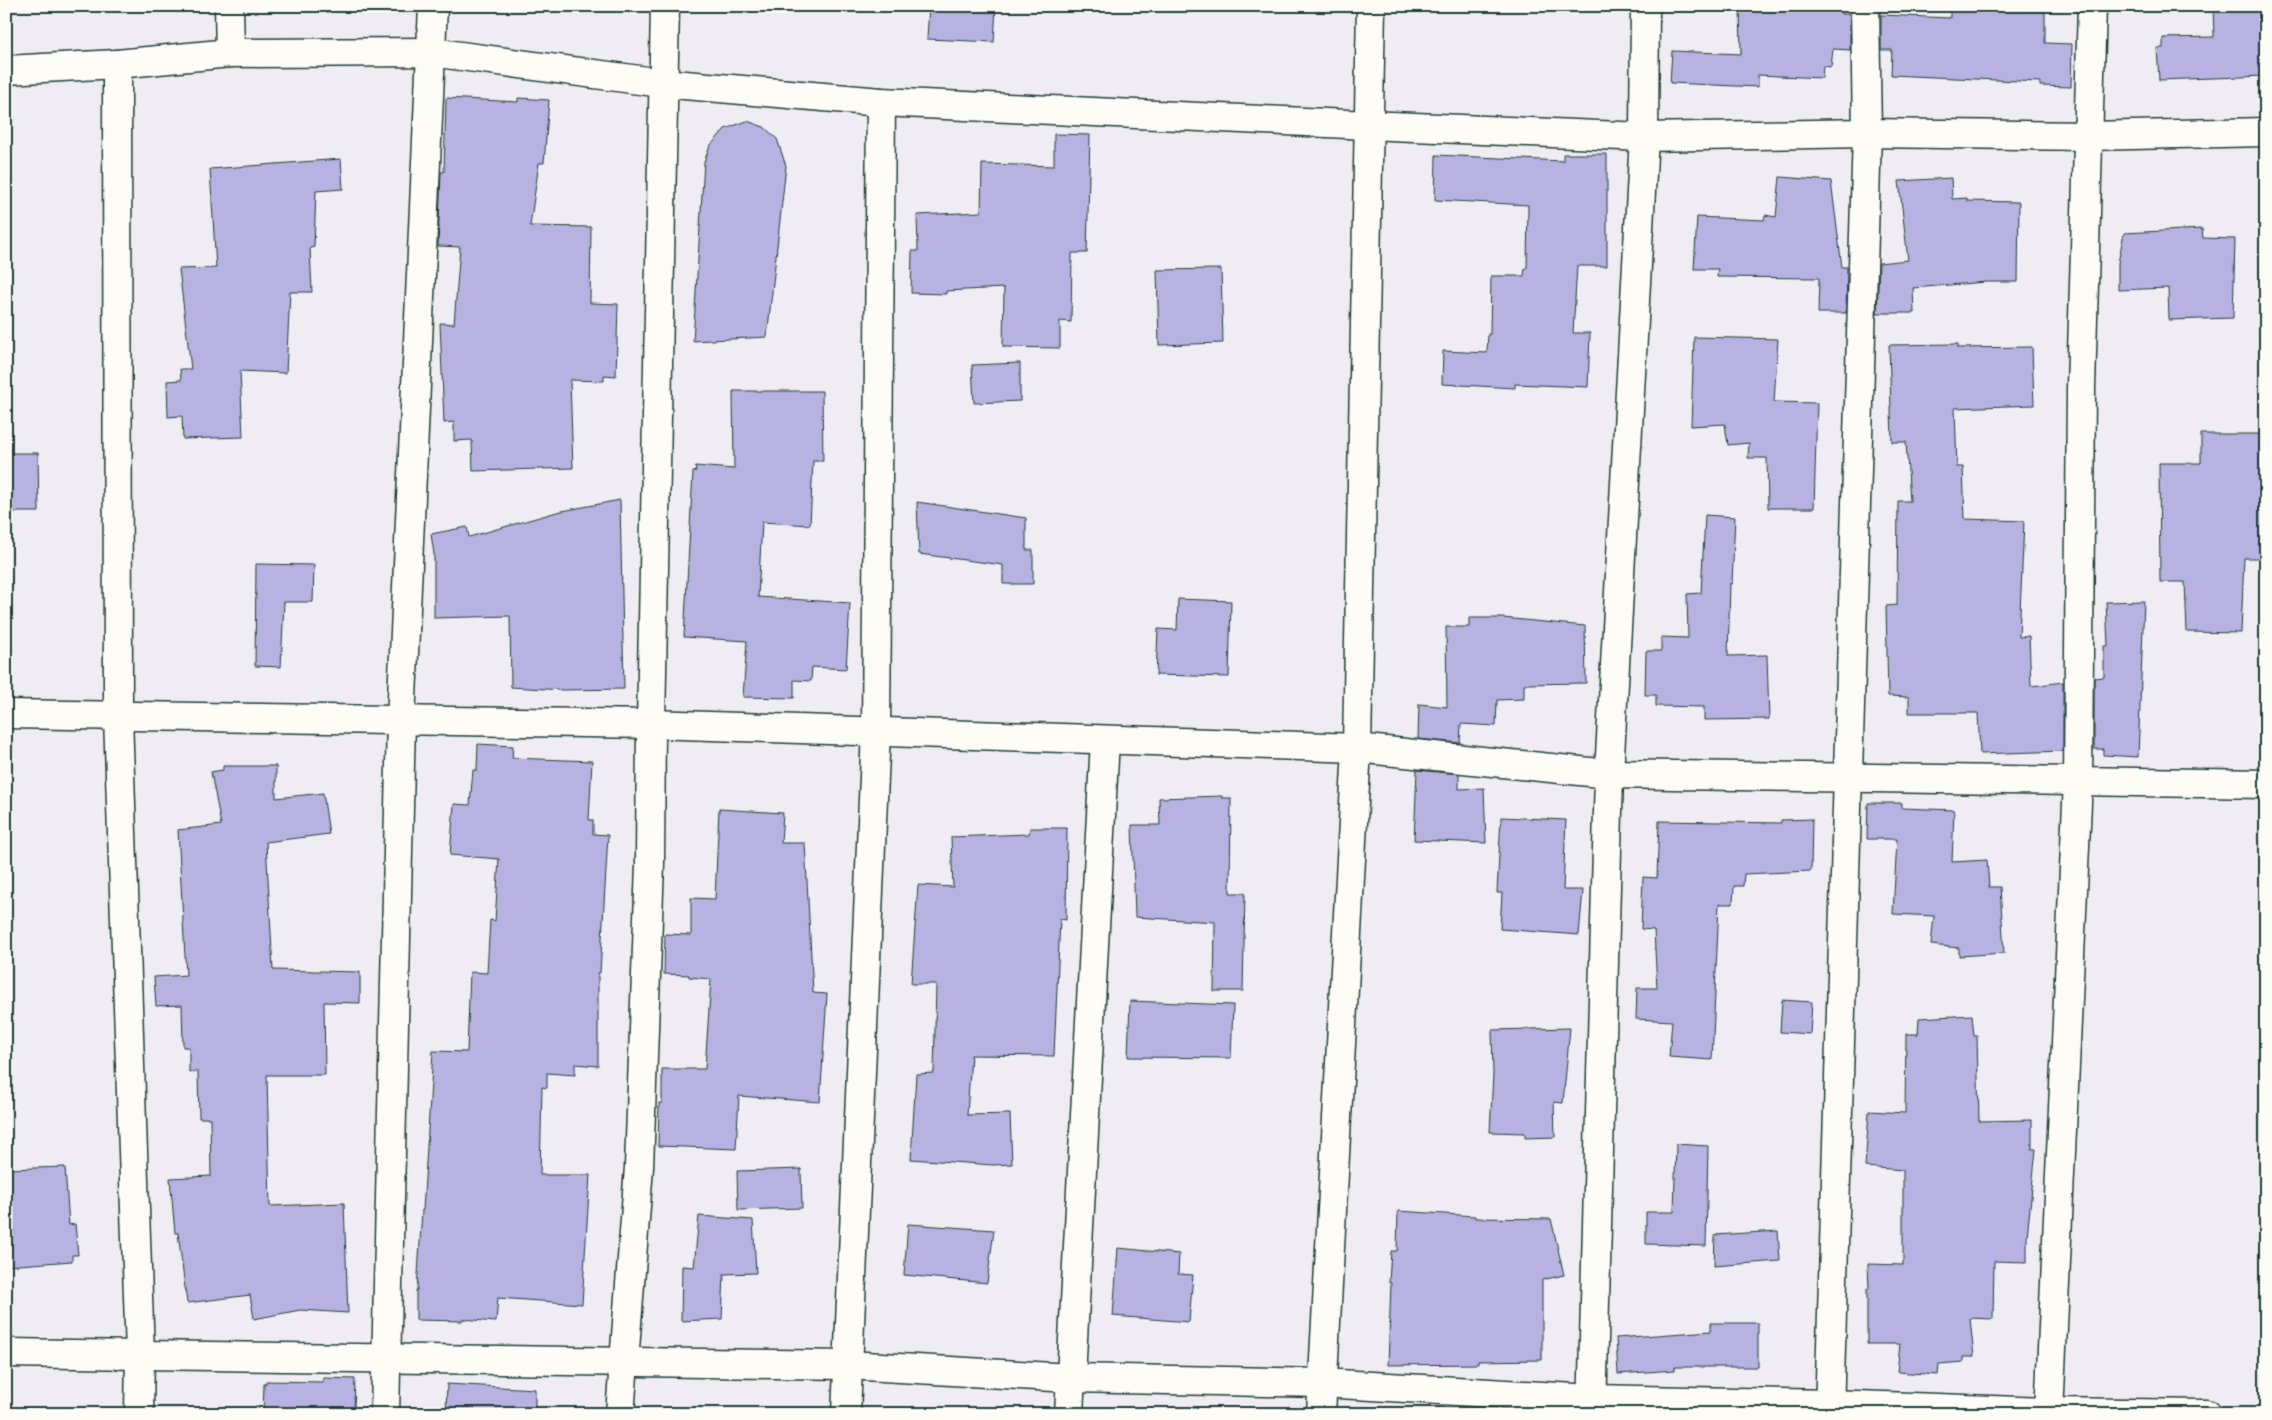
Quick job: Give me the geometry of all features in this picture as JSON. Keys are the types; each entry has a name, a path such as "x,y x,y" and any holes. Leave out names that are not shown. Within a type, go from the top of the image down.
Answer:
{"street":[{"path":"229,6 230,53"},
{"path":"385,1414 401,721 433,6"},
{"path":"620,1414 639,1167 650,864 662,83 665,6"},
{"path":"1321,1414 1358,748 1370,6"},
{"path":"1592,1406 1609,774 1644,137 1645,6"},
{"path":"1829,1409 1867,133 1865,6"},
{"path":"2049,1413 2078,781 2081,388 2092,6"},
{"path":"6,70 118,64 230,53 431,52 662,83 881,102 1368,125 1644,137 1867,133 2088,136 2266,132"},
{"path":"118,64 118,717 140,1354 139,1414"},
{"path":"846,1414 876,732 881,102"},
{"path":"6,714 651,724 1358,748 1609,774 2266,784"},
{"path":"1069,1414 1105,740"},
{"path":"6,1353 623,1360 848,1365 1070,1378 1322,1383 1592,1406 2206,1414"}],"building":[{"path":"929,6 996,6 994,42 927,39"},
{"path":"1740,6 1841,6 1841,14 1850,14 1850,50 1833,49 1831,67 1823,66 1822,78 1758,75 1758,87 1670,83 1672,51 1741,54"},
{"path":"1950,6 2045,6 2045,43 2072,44 2071,87 2040,86 2040,82 1891,75 1892,50 1881,50 1881,15 1950,18"},
{"path":"2213,6 2266,6 2266,76 2159,80 2157,48 2163,48 2163,38 2214,37"},
{"path":"446,98 518,102 518,98 549,100 544,163 539,163 530,226 591,227 590,303 618,304 616,376 604,375 604,381 570,380 573,468 473,471 472,440 454,441 454,422 444,423 440,323 454,324 460,247 438,246 441,172 444,172"},
{"path":"747,121 764,127 777,139 786,166 767,337 693,341 704,162 710,146 725,129"},
{"path":"1054,134 1090,135 1087,253 1072,253 1071,322 1060,321 1060,348 1003,347 1004,288 946,291 946,294 911,293 912,251 918,251 917,215 981,212 982,164 1054,166"},
{"path":"1563,154 1607,154 1607,266 1577,266 1573,333 1590,333 1588,387 1515,384 1515,388 1442,384 1443,351 1487,353 1488,334 1490,334 1491,276 1524,276 1525,268 1527,268 1528,205 1435,200 1436,155 1563,161"},
{"path":"341,159 343,189 316,191 314,247 310,248 312,292 290,292 286,373 240,371 243,437 183,439 182,416 168,417 167,381 181,380 180,369 191,369 179,269 216,268 210,169"},
{"path":"1780,177 1831,181 1842,267 1847,267 1846,313 1818,313 1819,278 1717,277 1718,269 1694,269 1697,217 1764,220 1765,215 1776,217"},
{"path":"1951,178 1952,199 1967,198 1967,201 2019,202 2018,282 1986,282 1913,288 1914,313 1877,313 1879,263 1908,260 1899,181"},
{"path":"2202,229 2203,238 2235,239 2233,318 2169,320 2168,288 2118,290 2118,263 2124,233"},
{"path":"1221,269 1223,343 1159,345 1157,270"},
{"path":"1694,337 1778,339 1774,402 1817,403 1814,508 1768,508 1767,458 1748,458 1749,443 1728,445 1725,424 1691,426"},
{"path":"1958,344 1958,348 2032,347 2034,405 1955,408 1957,467 1963,467 1965,519 2024,521 2019,637 2029,636 2031,686 2063,682 2063,751 1980,754 1978,713 1909,713 1909,697 1888,696 1886,606 1897,605 1898,501 1910,501 1906,442 1892,442 1889,345"},
{"path":"1020,363 1020,401 974,403 972,365"},
{"path":"733,391 822,391 823,461 813,461 810,525 762,522 758,597 850,603 846,669 812,667 811,681 794,680 794,698 743,697 747,641 684,637 693,472 696,471 695,466 734,469"},
{"path":"2201,434 2266,434 2266,558 2244,558 2241,633 2187,632 2185,582 2160,582 2159,463 2201,463"},
{"path":"6,453 38,453 39,512 6,512"},
{"path":"620,500 624,689 563,690 511,687 510,616 434,618 434,554 431,534 467,527 469,537 557,512"},
{"path":"917,502 1026,518 1026,550 1033,550 1033,584 1003,584 1003,565 919,554"},
{"path":"1705,515 1735,517 1732,584 1730,583 1728,656 1767,655 1769,719 1704,720 1704,707 1656,706 1656,695 1645,695 1646,651 1661,651 1661,637 1688,638 1687,594 1701,593"},
{"path":"256,564 314,565 313,602 284,602 281,667 255,666"},
{"path":"1178,599 1231,601 1229,677 1156,675 1158,629 1177,630"},
{"path":"2144,601 2138,757 2103,755 2103,749 2094,749 2094,678 2104,677 2104,646 2108,646 2106,602"},
{"path":"1469,618 1503,618 1585,626 1586,683 1524,684 1524,699 1497,700 1496,726 1461,724 1460,743 1418,739 1419,704 1447,707 1446,627 1469,627"},
{"path":"478,744 513,746 512,758 592,761 589,820 593,820 593,834 608,835 600,973 598,973 598,1066 575,1064 575,1075 547,1073 547,1088 542,1087 540,1175 590,1175 582,1304 498,1298 496,1322 462,1319 462,1321 416,1320 416,1290 433,1051 467,1052 470,972 487,973 490,920 495,921 499,859 450,855 454,804 470,805 473,770 477,770"},
{"path":"223,766 276,766 276,798 323,793 329,834 266,842 273,970 360,972 360,1003 324,1002 325,1075 267,1075 270,1206 344,1203 348,1313 300,1310 254,1319 250,1295 187,1303 178,1233 175,1233 170,1178 211,1176 210,1118 199,1118 198,1072 189,1072 189,1047 183,1047 182,1005 156,1006 154,977 186,975 178,830 221,825 211,772 223,770"},
{"path":"1417,770 1459,774 1459,789 1484,788 1486,843 1414,840"},
{"path":"1222,796 1222,798 1231,798 1230,893 1245,893 1243,991 1214,991 1215,922 1135,917 1132,825 1160,825 1159,798"},
{"path":"1868,803 1902,803 1902,808 1954,810 1952,862 1987,860 1989,887 2000,887 2004,953 1959,956 1959,948 1931,945 1934,916 1893,914 1897,839 1867,839"},
{"path":"719,809 783,813 781,843 805,843 813,993 827,994 820,1102 739,1096 736,1149 658,1146 659,1103 662,1103 662,1069 705,1069 711,979 689,977 689,975 664,974 665,934 691,935 691,898 715,899"},
{"path":"1501,817 1566,820 1563,890 1583,890 1579,935 1500,929 1502,893 1497,893"},
{"path":"1812,819 1811,871 1744,874 1743,886 1734,886 1733,904 1719,904 1712,1060 1669,1057 1672,1021 1636,1019 1637,988 1657,988 1654,930 1641,929 1643,877 1657,878 1659,821 1781,823 1781,820"},
{"path":"1030,828 1067,828 1066,920 1060,919 1054,1056 971,1055 967,1115 1010,1114 1012,1164 993,1165 911,1159 916,1074 934,1073 936,984 911,984 918,885 953,887 951,837 1029,834"},
{"path":"1782,1000 1812,1002 1810,1034 1780,1032"},
{"path":"1130,1001 1233,1005 1231,1058 1128,1057"},
{"path":"1972,1015 1974,1036 1977,1036 1979,1121 2032,1120 2032,1149 2036,1149 2027,1237 2027,1262 1994,1261 1993,1319 1970,1318 1974,1357 1963,1357 1963,1362 1939,1364 1938,1375 1897,1372 1900,1344 1867,1344 1867,1289 1869,1289 1868,1264 1903,1265 1903,1170 1865,1167 1869,1111 1905,1113 1906,1034 1918,1034 1919,1018"},
{"path":"1570,1028 1563,1103 1554,1102 1555,1137 1525,1138 1525,1133 1490,1132 1493,1074 1492,1030"},
{"path":"1676,1144 1708,1146 1706,1246 1646,1244 1646,1212 1674,1212"},
{"path":"65,1167 69,1225 75,1224 78,1255 72,1255 72,1261 6,1266 6,1169"},
{"path":"801,1169 802,1208 738,1210 737,1171"},
{"path":"1398,1211 1475,1216 1475,1218 1551,1219 1564,1275 1542,1280 1542,1360 1478,1361 1478,1364 1388,1365 1391,1251 1397,1251"},
{"path":"699,1216 753,1220 756,1273 724,1274 722,1319 681,1321 682,1266 694,1267"},
{"path":"908,1224 994,1230 987,1283 904,1275"},
{"path":"1778,1231 1780,1261 1714,1266 1715,1235"},
{"path":"1118,1248 1179,1254 1178,1274 1193,1275 1189,1322 1113,1316"},
{"path":"1711,1323 1758,1323 1758,1367 1675,1367 1675,1370 1618,1374 1616,1338 1711,1331"},
{"path":"323,1378 355,1379 354,1410 352,1414 263,1414 264,1384 266,1384 266,1381 323,1382"},
{"path":"447,1384 535,1389 535,1414 446,1414"}]}
